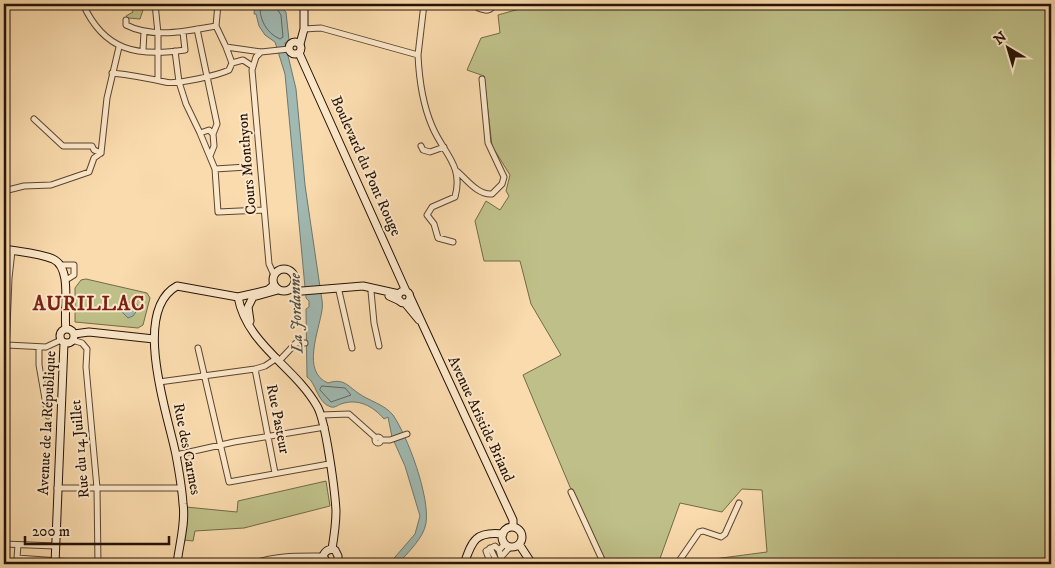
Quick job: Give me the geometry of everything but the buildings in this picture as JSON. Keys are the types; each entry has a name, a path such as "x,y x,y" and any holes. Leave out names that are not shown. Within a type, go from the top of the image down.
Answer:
{"main road":[{"path":"300,44 294,42 288,49 293,54 299,53 304,29 304,4"},
{"name":"Boulevard du Pont Rouge","path":"299,53 402,297"},
{"path":"8,250 54,260 60,265 66,280 66,329 73,337"},
{"path":"276,288 274,274 282,270 291,272 294,278 292,288"},
{"name":"Rue des Carmes","path":"177,564 184,507 176,455 159,382 154,339 162,298 177,286 238,297"},
{"path":"238,297 276,288 285,291 292,288 302,291 368,289 402,297"},
{"path":"238,297 253,297 276,288"},
{"path":"338,289 368,289 402,297"},
{"path":"238,297 251,332 278,359"},
{"path":"253,297 248,307 251,323 312,399 321,415 325,428 336,508 332,550"},
{"name":"Avenue Aristide Briand","path":"402,297 421,322 513,520 513,528"},
{"path":"138,336 156,328"},
{"path":"66,329 60,333 62,341 89,332 154,339"},
{"name":"Avenue de la République","path":"55,562 62,341"},
{"path":"464,564 471,545 476,539 489,532 503,538 510,547 519,544 522,539 520,532 513,528 506,529 503,538"},
{"path":"519,544 532,564"},
{"path":"328,564 323,556 327,550 332,550"},
{"path":"332,550 338,556 338,560 333,564"}],"street":[{"path":"83,4 100,32 119,47 131,51 185,50 183,32"},
{"path":"155,4 158,33 158,79"},
{"path":"218,4 216,26 232,63"},
{"path":"424,4 418,72 432,126 458,172 476,188 487,194 492,194 502,184 504,177 488,143 482,79"},
{"path":"476,4 478,8 487,11 494,4"},
{"path":"126,20 126,25 144,32 158,33 183,32 216,26"},
{"path":"304,29 321,28 418,55"},
{"path":"197,29 217,124 213,134 214,146 209,154"},
{"path":"142,50 144,32"},
{"path":"4,190 62,182 89,172 91,162 101,153 103,124 112,73 119,47"},
{"path":"226,47 261,52 288,49"},
{"path":"175,51 179,82 186,104 215,169 217,213 264,210"},
{"path":"243,60 252,66 261,52"},
{"path":"112,73 158,79 166,83 179,82 227,71 232,63 256,58"},
{"name":"Cours Monthyon","path":"252,66 269,264 274,274"},
{"path":"34,119 63,146 92,146 94,150 101,153"},
{"path":"200,133 208,130 213,134"},
{"path":"421,146 423,150 430,152 444,147"},
{"path":"215,169 247,167"},
{"path":"253,167 260,169"},
{"path":"453,242 438,238 434,224 427,215 432,207 455,197 458,172"},
{"path":"4,402 9,278 8,250"},
{"path":"4,261 9,278"},
{"path":"60,265 74,265 74,274 66,280"},
{"path":"338,289 352,348"},
{"path":"368,289 380,346"},
{"name":"Rue du 14 Juillet","path":"73,337 87,349 86,367 97,488 99,564"},
{"path":"7,345 39,347 51,346 62,341"},
{"path":"159,382 255,369 278,359 296,343 305,343"},
{"path":"39,347 39,365 48,416"},
{"path":"198,348 222,445 229,482 329,464"},
{"name":"Rue Pasteur","path":"255,369 276,473"},
{"path":"321,415 349,414 379,439 390,440 406,434"},
{"path":"176,455 222,445 325,428"},
{"path":"57,488 182,488"},
{"path":"571,492 604,564"},
{"path":"677,564 699,532 703,531 720,536 725,534 740,503"},
{"path":"499,550 503,546 503,538"},
{"path":"4,544 55,546"},
{"path":"18,545 17,558 99,564"},
{"path":"491,564 486,554 490,548 495,546 499,550 504,564"},
{"path":"502,557 510,547"},
{"path":"490,548 498,564"},
{"path":"252,564 273,558 323,556"}],"green space":[{"path":"129,4 142,4 144,7 140,19 128,18 126,16 133,12"},
{"path":"537,4 1051,4 1051,564 710,564 714,559 767,552 762,490 742,489 722,512 680,503 658,564 606,564 570,487 523,375 561,355 531,304 520,261 484,261 475,221 486,201 500,210 509,196 506,191 510,175 492,146 484,76 467,70 481,38 500,33 498,15"},
{"path":"86,279 147,293 150,298 143,325 138,328 75,322 75,288 81,280"},
{"path":"326,481 330,506 244,528 195,531 193,541 184,540 186,507 237,512 238,501"}],"water":[{"path":"255,4 277,4 286,12 289,40 285,43 296,89 305,185 322,302 315,339 313,361 315,370 320,378 328,383 337,381 344,383 393,415 411,452 425,498 425,529 415,545 398,564 389,564 415,534 420,516 405,466 392,437 388,417 384,419 365,404 347,402 335,407 326,405 313,383 307,377 306,309 309,307 309,301 306,298 285,74 275,42 265,35 259,26 256,14 254,14"},
{"path":"131,300 137,304 138,309 133,316 128,318 119,309 124,309"}],"district":[{"name":"AURILLAC","path":"89,304"}],"water label":[{"name":"La Jordanne","path":"296,313"}]}
